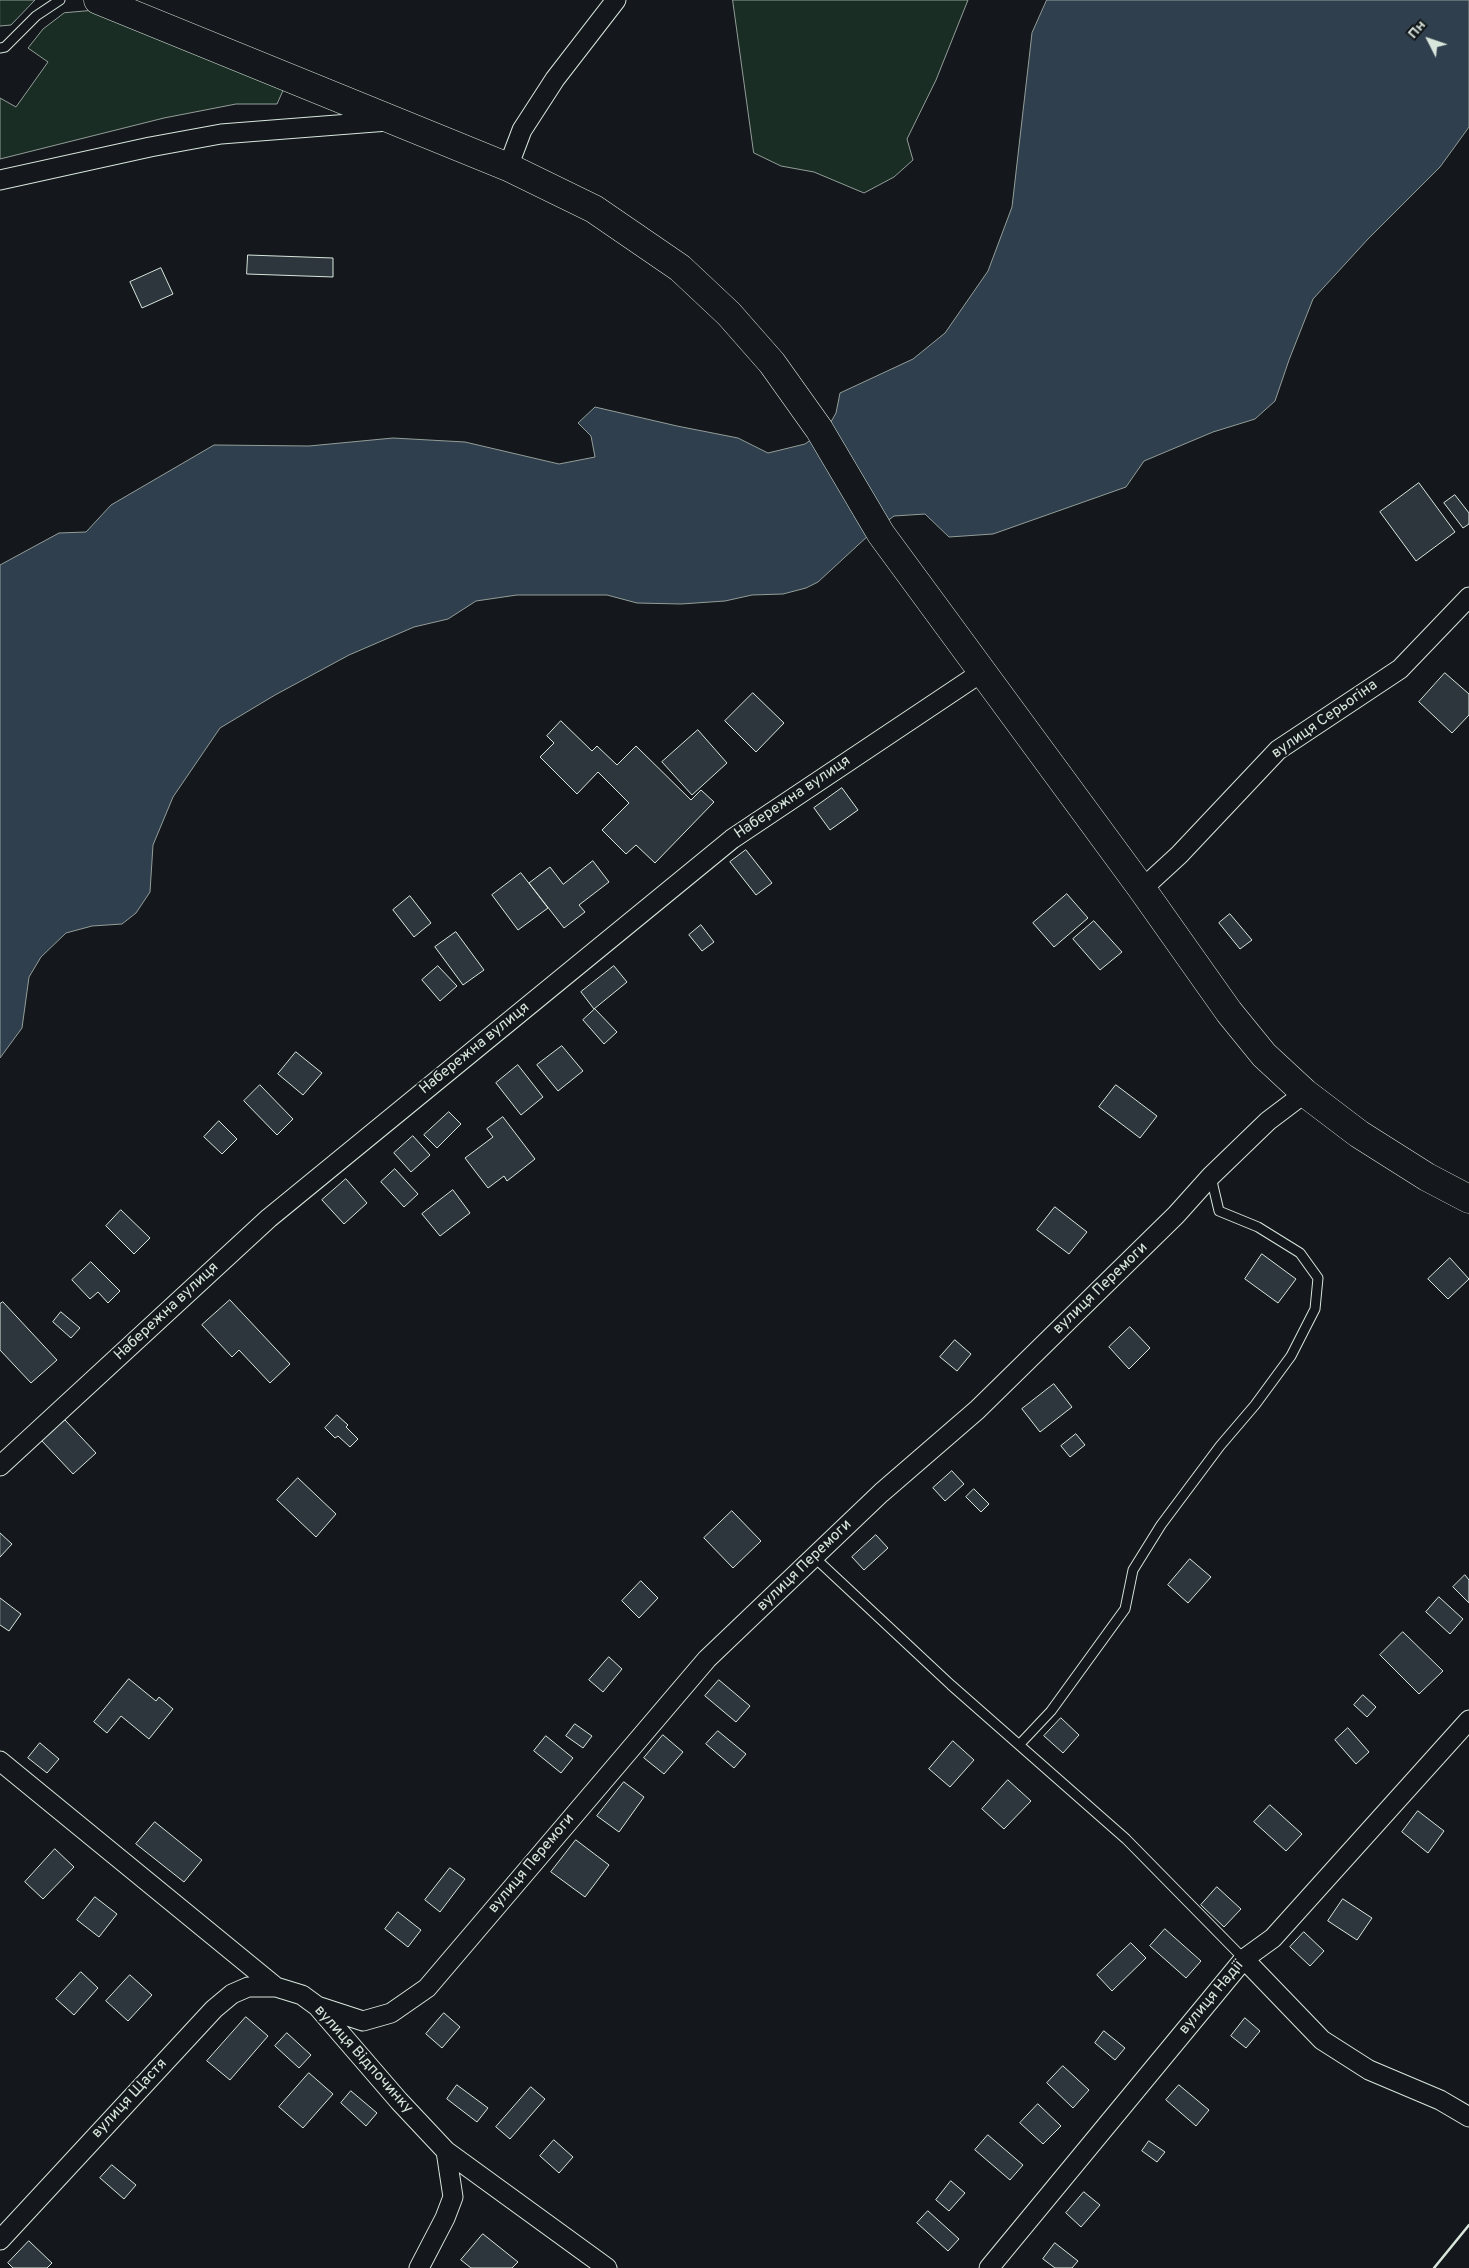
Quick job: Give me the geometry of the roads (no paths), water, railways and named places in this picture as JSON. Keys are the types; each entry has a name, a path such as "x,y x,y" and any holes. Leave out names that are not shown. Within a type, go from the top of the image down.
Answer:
{"main road":[{"path":"98,0 508,167 594,209 680,268 729,314 772,363 819,429 881,534 1142,889 1229,1012 1264,1055 1305,1093 1359,1134 1426,1177 1469,1200"}],"street":[{"path":"508,167 522,130 555,79 616,0"},
{"path":"0,180 150,147 221,134 392,120"},
{"name":"вулиця Серьогіна","path":"1142,889 1179,855 1278,750 1400,669 1469,597"},
{"name":"Набережна вулиця","path":"0,1466 269,1218 725,845 982,672"},
{"name":"вулиця Перемоги","path":"317,2006 363,2021 391,2013 428,1988 707,1659 881,1493 977,1410 1176,1216 1211,1176 1268,1121 1305,1093"},
{"name":"вулиця Надії","path":"989,2268 1244,1959 1273,1938 1469,1720"},
{"name":"вулиця Відпочинку","path":"0,1761 276,1987 302,1995 317,2006 399,2101 446,2151 608,2268"},
{"path":"1244,1959 1322,2040 1369,2070 1440,2100 1469,2117"},
{"name":"вулиця Щастя","path":"0,2240 214,2009 232,1994 248,1987 276,1987"},
{"path":"420,2268 446,2218 453,2197 446,2151"}],"lane":[{"path":"0,48 5,48 36,16 60,0"},
{"path":"1019,1745 1050,1711 1125,1609 1133,1570 1161,1525 1291,1356 1315,1309 1318,1278 1300,1253 1258,1227 1219,1211 1211,1176"},
{"path":"814,1557 951,1685 1126,1839 1244,1959"}],"water":[{"path":"1047,0 1469,0 1469,127 1440,167 1368,239 1313,299 1275,401 1255,419 1213,432 1144,461 1126,487 993,534 949,537 925,514 894,516 870,534 818,582 806,588 783,594 752,595 725,601 681,604 637,603 607,595 517,595 476,601 448,619 414,627 349,655 275,695 220,728 173,797 153,845 150,892 136,913 122,924 92,926 66,933 41,957 29,977 22,1028 0,1058 0,565 59,533 86,532 111,505 214,445 309,446 393,438 465,442 559,464 595,457 591,436 578,423 595,407 738,438 768,453 805,444 828,427 836,413 840,393 913,359 945,333 988,271 1012,207 1032,33"}]}
